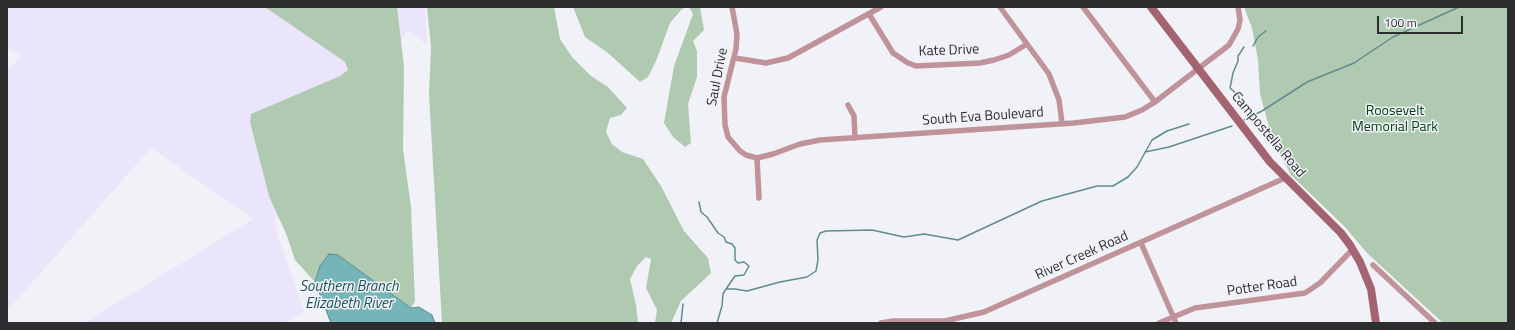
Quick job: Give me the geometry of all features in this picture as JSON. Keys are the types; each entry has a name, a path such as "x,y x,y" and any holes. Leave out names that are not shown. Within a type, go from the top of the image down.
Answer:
{"main road":[{"name":"Campostella Road","path":"1152,7 1270,162 1341,233 1366,274 1376,323"}],"street":[{"name":"Saul Drive","path":"732,7 736,34 735,58 724,97 725,125 728,137 740,151 746,155 757,158"},
{"path":"735,58 766,63 788,58 881,7"},
{"path":"1000,7 1053,81 1059,100 1062,123"},
{"path":"1083,7 1154,102"},
{"name":"South Eva Boulevard","path":"757,158 810,142 1120,118 1142,110 1154,102 1199,70 1233,40 1240,20 1238,7"},
{"name":"Kate Drive","path":"870,14 893,53 908,63 916,66 980,63 1009,55 1027,44"},
{"path":"848,104 854,116 855,138"},
{"path":"757,158 759,198"},
{"name":"River Creek Road","path":"881,323 893,321 915,323 954,320 984,312 1285,178"},
{"path":"1141,243 1176,323"},
{"name":"Potter Road","path":"1159,323 1195,308 1305,293 1320,283 1352,249"},
{"path":"1373,265 1435,323"}],"shaded area":[{"path":"7,7 425,7 427,45 408,30 274,220 304,312 286,323 84,323 253,219 151,148 7,311 7,71 21,56 7,48"}],"green space":[{"path":"265,7 397,7 404,67 403,149 411,207 415,301 411,308 338,255 320,266 315,282 295,260 287,236 269,196 250,122 251,114 340,76 348,70 345,62"},
{"path":"427,7 554,7 560,39 572,57 591,76 608,87 627,108 621,115 610,118 606,132 612,144 622,152 643,159 661,186 684,231 708,258 711,273 681,301 671,323 655,323 657,310 646,288 651,259 646,257 637,266 630,279 636,305 638,323 442,323 429,94 431,48"},
{"path":"573,7 688,7 682,9 670,23 656,61 648,77 640,82 608,53 585,37"},
{"path":"689,7 700,7 704,30 693,41 697,51 697,77 688,104 691,143 685,147 673,137 664,123 674,66 693,14"},
{"name":"Roosevelt Memorial Park","path":"1244,7 1508,7 1508,323 1443,323 1367,253 1345,227 1291,175 1272,138 1260,94 1258,60 1252,28"}],"water":[{"name":"Southern Branch Elizabeth River","path":"329,254 338,255 411,308 419,307 432,315 435,323 331,323 315,282 320,266"}],"waterway":[{"path":"1244,120 1262,111 1307,82 1354,63 1393,37 1459,7"},
{"path":"1253,46 1258,37 1266,31"},
{"path":"1244,47 1238,56 1238,61 1233,73 1230,88 1238,95 1248,118"},
{"path":"717,323 722,306 723,294 726,289 747,291 780,282 807,277 816,271 818,260 817,240 820,233 826,231 872,230 904,237 924,234 958,240 1042,201 1097,186 1113,186 1128,177 1137,167 1152,140 1167,131 1189,124"},
{"path":"1145,152 1169,147 1232,126"},
{"path":"699,202 701,212 707,217 718,233 724,237 726,242 732,244 735,248 735,260 738,263 744,262 749,266 744,275 735,276 726,289"},
{"path":"681,323 683,304"}]}
